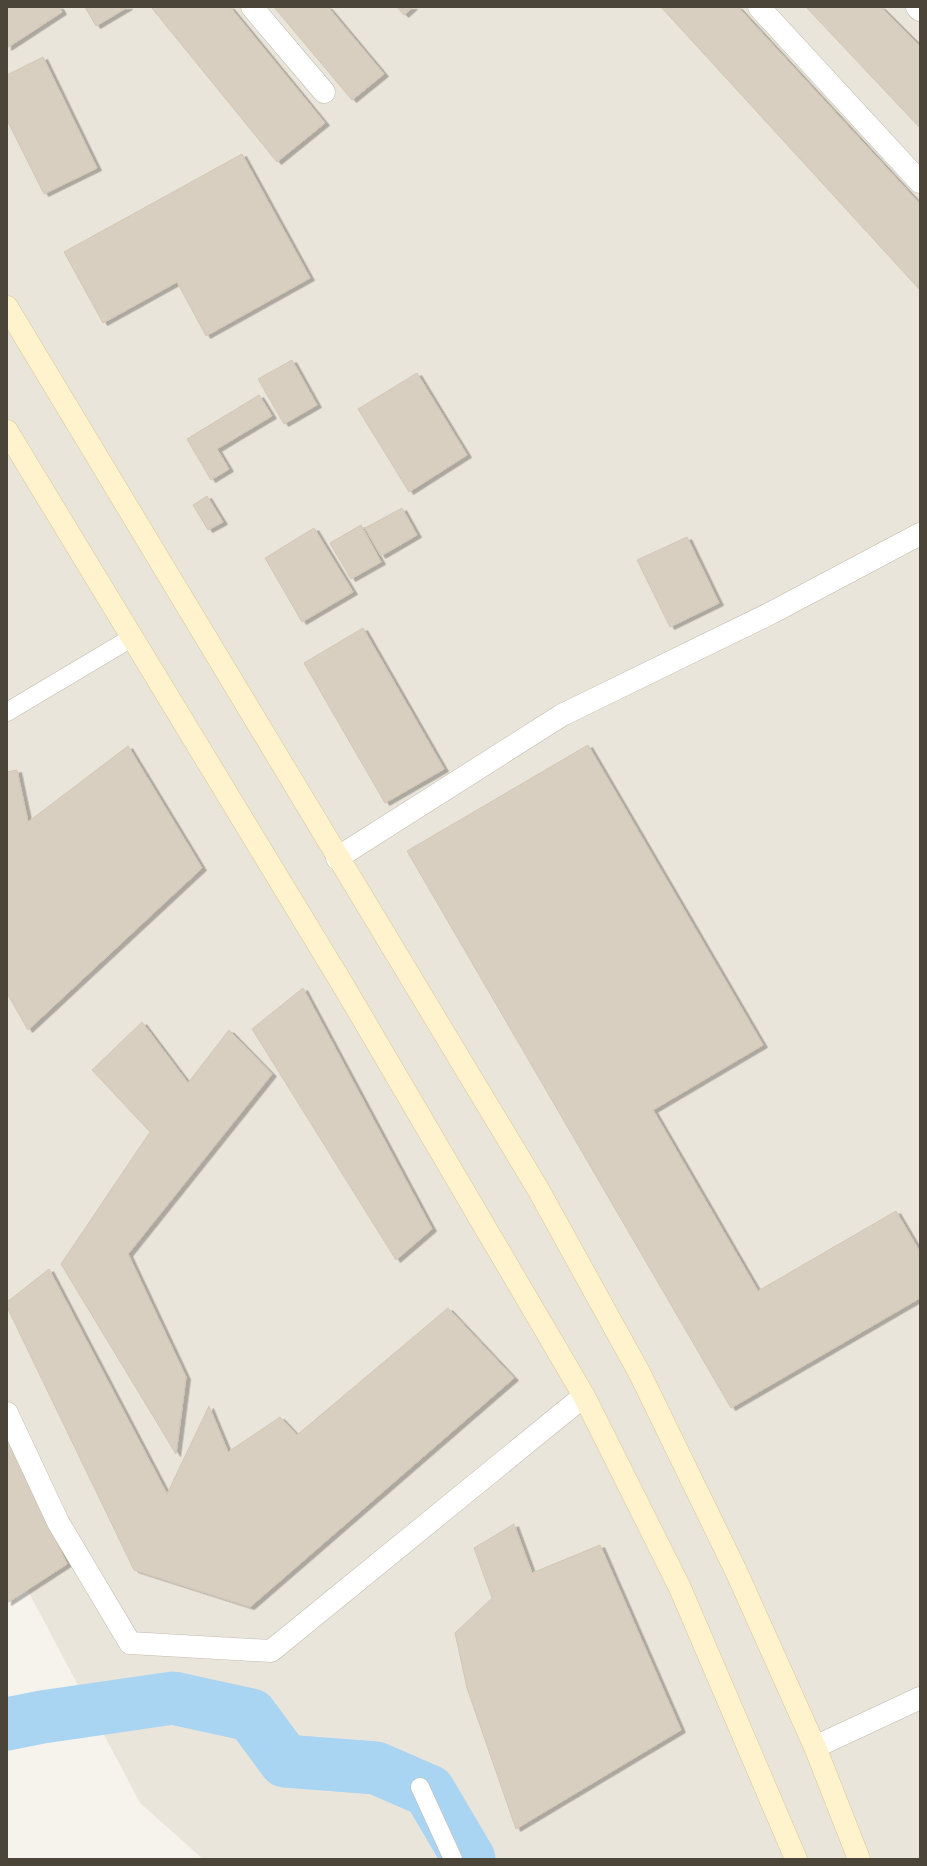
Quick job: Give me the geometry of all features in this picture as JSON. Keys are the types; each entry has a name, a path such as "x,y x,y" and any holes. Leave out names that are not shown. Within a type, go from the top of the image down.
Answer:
{"main road":[{"path":"7,307 337,858 538,1189 640,1374 736,1571 815,1747 859,1859"},
{"path":"7,431 346,990 584,1396 680,1588 796,1859"}],"street":[{"path":"252,7 324,92"},
{"path":"759,7 920,182"},
{"path":"917,7 920,10"},
{"path":"337,858 562,715 771,613 920,534"},
{"path":"7,1413 58,1522 130,1643 271,1652 584,1396"},
{"path":"815,1747 920,1698"}],"lane":[{"path":"7,712 132,637"},
{"path":"420,1787 453,1859"}],"shaded area":[{"path":"7,7 920,7 920,1859 203,1859 140,1803 7,1551"}],"building":[{"path":"7,7 59,7 62,12 7,48"},
{"path":"85,7 128,7 96,26"},
{"path":"151,7 230,7 325,123 277,162"},
{"path":"274,7 328,7 384,74 352,100"},
{"path":"397,7 413,7 404,15"},
{"path":"661,7 738,7 920,204 920,290"},
{"path":"806,7 881,7 920,46 920,128"},
{"path":"43,57 97,168 44,194 7,120 7,75"},
{"path":"242,154 310,278 206,336 177,282 103,323 64,252"},
{"path":"292,360 317,405 284,424 258,379"},
{"path":"417,373 467,455 409,492 358,409"},
{"path":"259,395 272,416 217,449 229,469 211,480 187,439"},
{"path":"207,496 223,522 208,530 193,505"},
{"path":"402,508 417,535 381,556 365,528"},
{"path":"361,525 381,562 351,579 330,543"},
{"path":"314,528 353,592 302,622 265,558"},
{"path":"687,537 719,603 670,627 637,560"},
{"path":"363,628 444,769 385,803 304,663"},
{"path":"588,745 763,1045 653,1110 758,1291 896,1211 920,1252 920,1298 731,1408 407,851"},
{"path":"128,746 202,868 28,1030 7,993 7,772 17,770 28,822"},
{"path":"303,988 432,1229 396,1260 252,1029"},
{"path":"142,1022 188,1083 229,1030 272,1074 128,1254 186,1377 176,1454 61,1264 150,1132 92,1070"},
{"path":"49,1269 167,1494 209,1406 228,1452 280,1417 297,1435 448,1308 514,1378 250,1607 134,1570 7,1307 7,1302"},
{"path":"7,1438 67,1564 7,1603"},
{"path":"514,1524 532,1573 600,1545 681,1730 516,1829 467,1688 455,1633 492,1598 474,1548"}],"waterway":[{"path":"7,1724 42,1717 173,1698 251,1715 285,1761 376,1768 429,1791 469,1859"}]}
